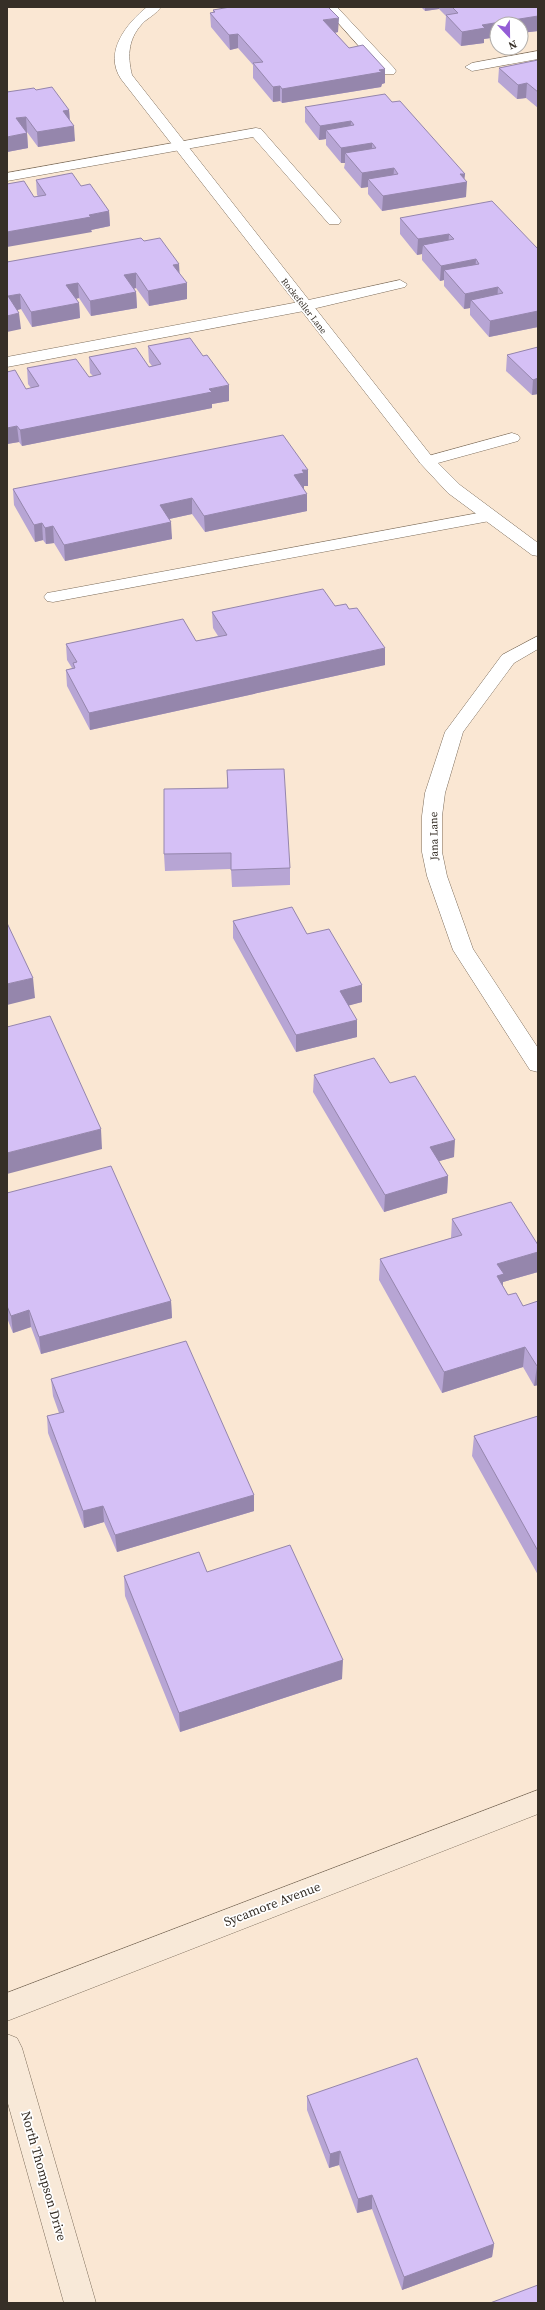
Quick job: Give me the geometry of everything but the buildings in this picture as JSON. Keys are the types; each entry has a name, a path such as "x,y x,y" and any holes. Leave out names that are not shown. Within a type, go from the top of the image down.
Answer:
{"street":[{"name":"Rockefeller Lane","path":"155,7 141,17 130,28 121,53 126,76 304,306 427,461 454,489 538,551"},
{"path":"330,7 389,71"},
{"path":"472,67 538,55"},
{"path":"7,177 256,132 334,221"},
{"path":"7,362 304,306 400,284"},
{"path":"427,461 512,438"},
{"path":"53,597 489,516"},
{"name":"Jana Lane","path":"538,641 508,659 454,732 435,793 432,816 432,852 437,876 463,950 538,1065"},
{"name":"Sycamore Avenue","path":"7,2007 538,1802"},
{"name":"North Thompson Drive","path":"7,2048 80,2303"}]}
